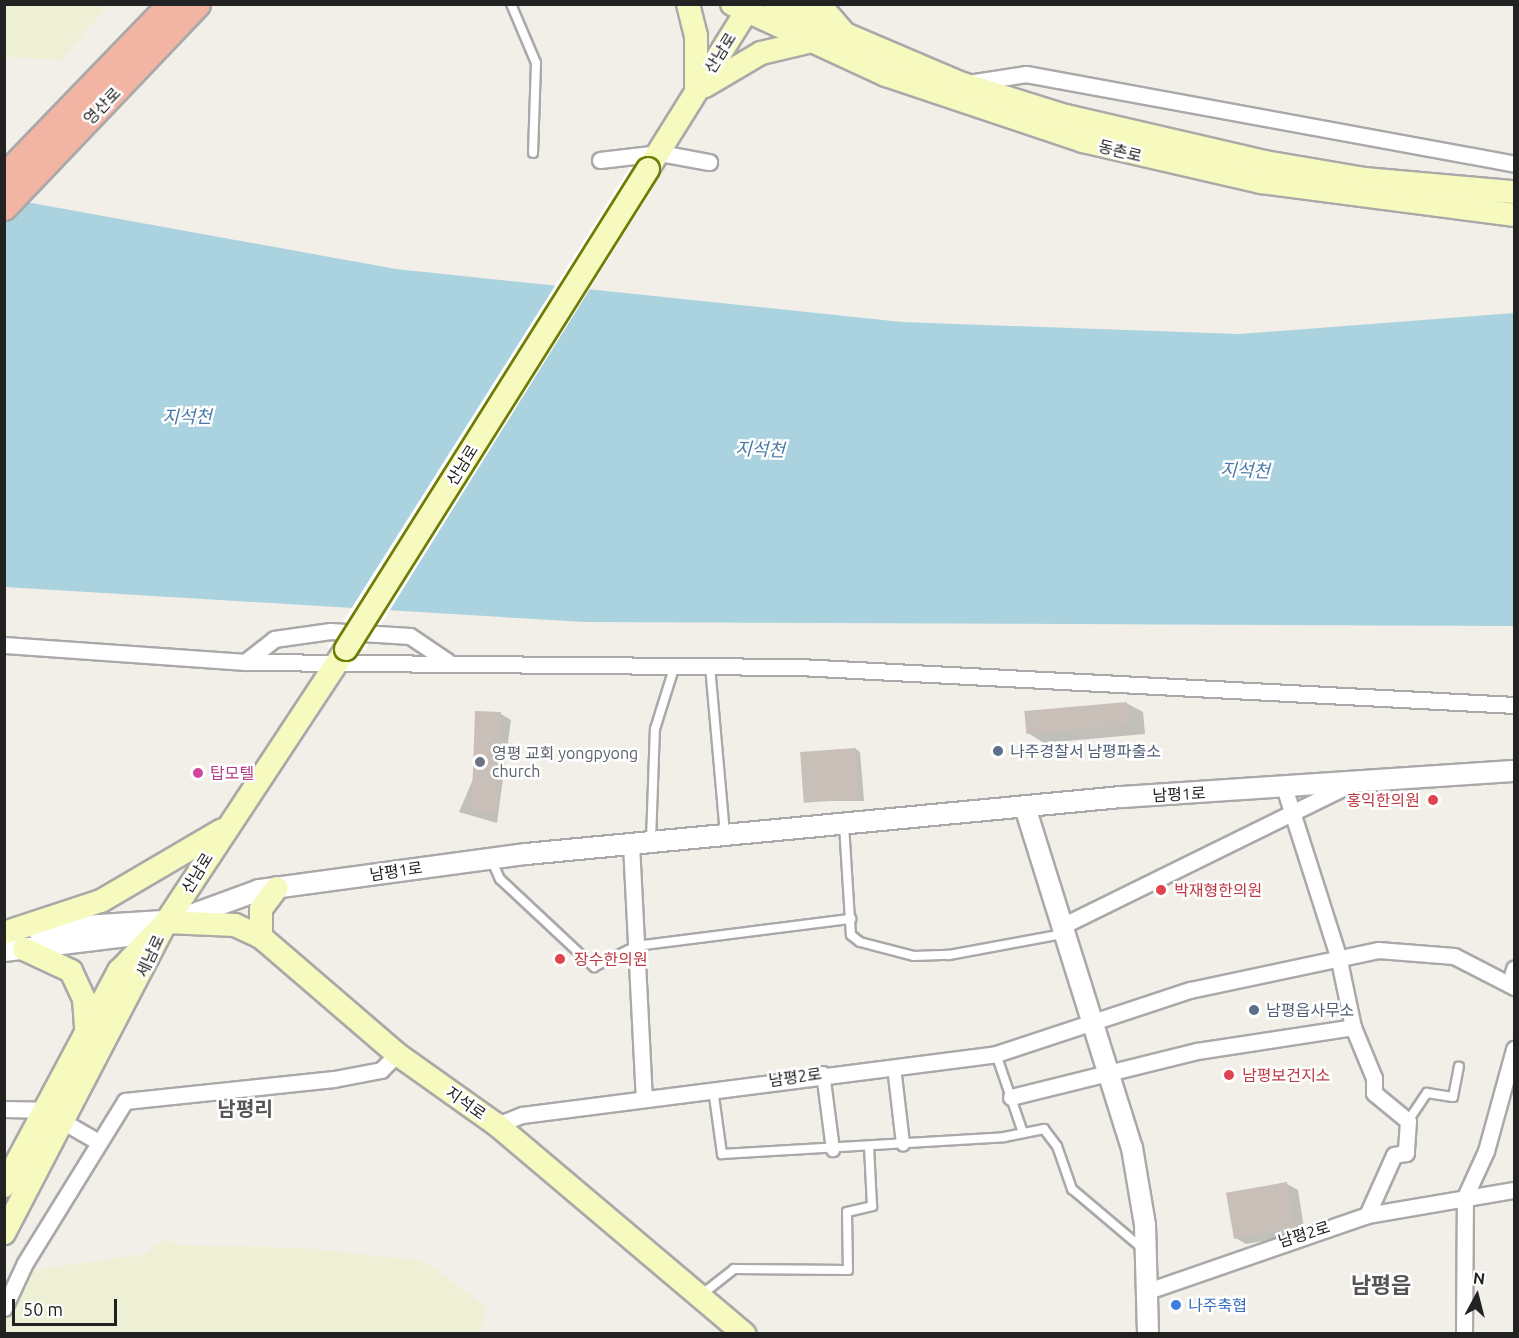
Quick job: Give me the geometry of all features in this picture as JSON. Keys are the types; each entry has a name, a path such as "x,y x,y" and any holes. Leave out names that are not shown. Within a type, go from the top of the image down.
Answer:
{"highway":[{"name":"영산로","path":"4,178 172,4"},
{"name":"영산로","path":"4,207 125,83 197,4"}],"main road":[{"path":"688,4 696,92 761,53 808,42"},
{"name":"동촌로","path":"775,4 850,40 963,84 1066,116 1265,162 1364,179 1515,192"},
{"path":"819,4 850,40"},
{"name":"산남로","path":"166,922 342,655 654,161 696,92 743,7"},
{"name":"동촌로","path":"743,7 808,42 982,110 1161,161 1362,199 1515,214"},
{"path":"10,941 101,901 226,828"},
{"path":"261,937 261,909 277,888"},
{"name":"지석로","path":"166,922 235,925 261,937 397,1054 497,1125 701,1294 744,1334"},
{"name":"세남로","path":"4,1233 86,1029 119,971 166,922"},
{"name":"세남로","path":"4,1186 53,1115 166,922"},
{"path":"10,941 71,971 84,999 86,1029"}],"street":[{"path":"963,84 1026,74 1515,164"},
{"path":"600,160 709,162"},
{"path":"245,662 274,639 330,632 410,636 447,661"},
{"path":"4,645 245,662 342,655 447,661 710,664 1515,705"},
{"name":"남평1로","path":"166,922 277,888 491,859 1025,807 1515,771"},
{"path":"1061,931 1289,813 1357,781"},
{"path":"1284,787 1289,813 1338,956 1353,1027 1374,1078 1374,1093 1408,1121 1406,1153 1394,1155 1367,1215"},
{"path":"1025,807 1061,931 1132,1148 1147,1251 1148,1334"},
{"path":"641,843 636,946 644,1099"},
{"path":"10,941 116,920 166,922"},
{"name":"남평2로","path":"497,1125 522,1115 823,1074 996,1054 1093,1024 1190,990 1338,956 1378,950 1435,952 1513,980"},
{"path":"1011,1097 1197,1051 1353,1027"},
{"path":"1464,1334 1461,1226 1465,1197 1486,1151 1515,1049"},
{"path":"4,1308 97,1141 125,1101 334,1079 381,1070 397,1054"},
{"path":"894,1066 903,1144"},
{"path":"823,1074 833,1150"},
{"path":"4,1109 53,1115 97,1141"},
{"name":"남평2로","path":"1148,1291 1232,1257 1367,1215 1515,1190"}],"lane":[{"path":"511,4 536,63 533,153"},
{"path":"641,843 656,729 676,663"},
{"path":"710,664 725,836"},
{"path":"844,825 851,935 860,942 914,956 1061,931"},
{"path":"491,859 500,879 594,967 636,946 851,919"},
{"path":"996,1054 1023,1133"},
{"path":"1408,1121 1427,1093 1453,1097 1459,1067"},
{"path":"713,1089 722,1154 833,1150 1023,1133 1051,1133 1072,1189 1112,1220 1126,1240 1147,1251"},
{"path":"701,1294 734,1269 848,1270 847,1212 872,1206 869,1147"}],"green space":[{"path":"4,5 108,5 62,60 5,57"},
{"path":"167,1238 177,1245 305,1248 424,1261 487,1308 479,1333 5,1334 5,1320 27,1271 145,1254"}],"water":[{"name":"지석천","path":"4,198 396,269 902,322 1239,334 1514,313 1514,626 584,622 5,587"}],"pier":[{"path":"630,167 664,170 365,650 327,647"}],"building":[{"path":"1127,702 1129,725 1026,734 1024,711"},
{"name":"영평 교회 yongpyong church","path":"475,711 501,712 497,814 471,813"},
{"path":"856,748 860,799 804,803 800,752"},
{"path":"1287,1182 1295,1228 1234,1239 1226,1193"}],"place":[{"name":"나주경찰서 남평파출소","path":"998,751"},
{"name":"영평 교회 yongpyong church","path":"480,762"},
{"name":"탑모텔","path":"198,773"},
{"name":"홍익한의원","path":"1433,800"},
{"name":"박재형한의원","path":"1161,890"},
{"name":"장수한의원","path":"560,959"},
{"name":"남평읍사무소","path":"1254,1010"},
{"name":"남평보건지소","path":"1229,1075"},
{"name":"나주축협","path":"1176,1305"}],"district":[{"name":"남평리","path":"245,1108"},
{"name":"남평읍","path":"1381,1285"}]}
